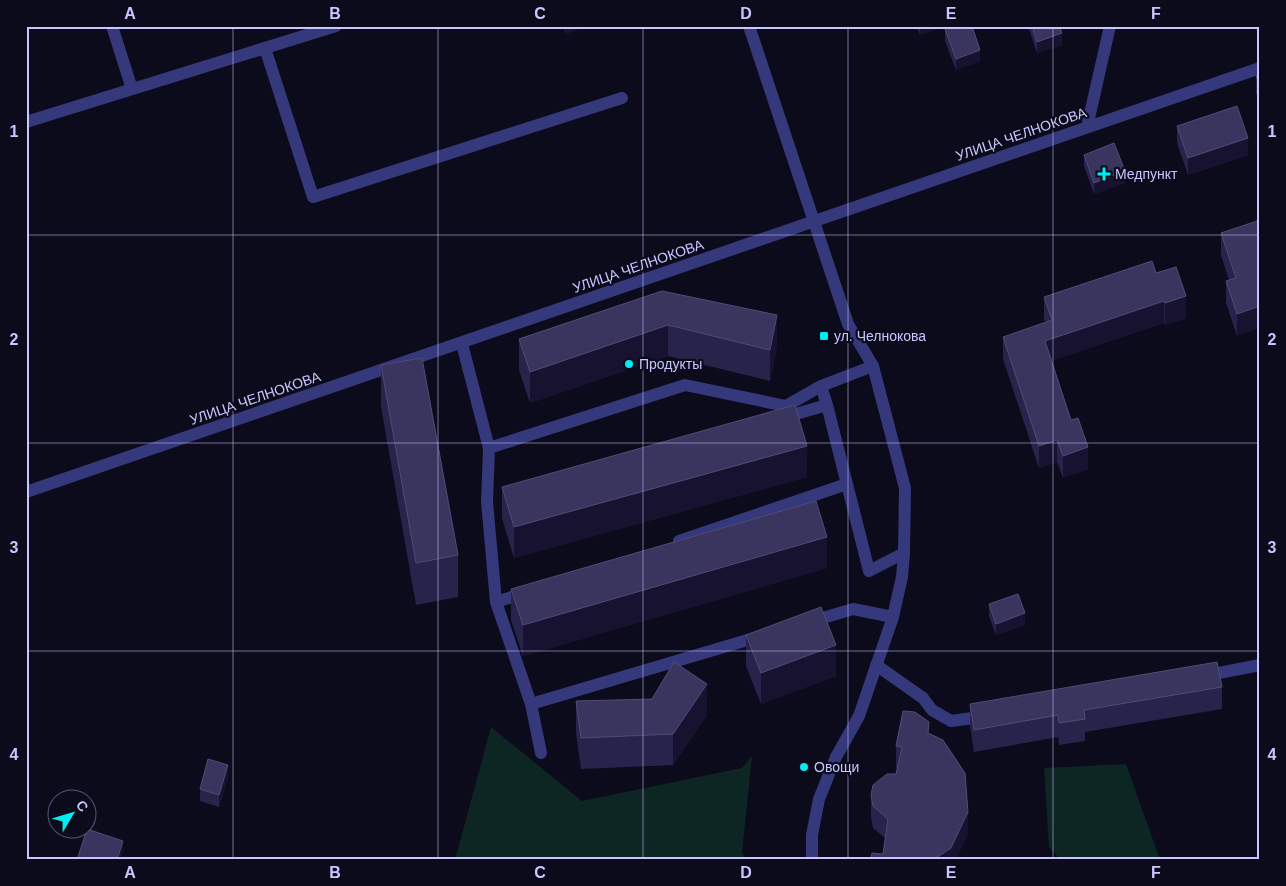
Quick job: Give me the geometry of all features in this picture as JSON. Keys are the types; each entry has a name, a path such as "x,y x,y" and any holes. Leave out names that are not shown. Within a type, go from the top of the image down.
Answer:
{"street":[{"path":"112,26 132,89"},
{"path":"26,122 336,26"},
{"path":"749,26 848,324 872,366 904,488 902,577 893,618 859,716 836,757 819,799 812,835 812,860"},
{"path":"1086,127 1110,26"},
{"path":"266,48 313,197 622,98"},
{"name":"УЛИЦА ЧЕЛНОКОВА","path":"26,492 462,344 814,220 1260,68"},
{"path":"462,344 488,448 496,602 531,704 541,753"},
{"path":"488,448 685,385 786,406 821,386 872,366"},
{"path":"821,386 869,571 904,552"},
{"path":"771,421 827,404"},
{"path":"662,546 847,484"},
{"path":"496,602 542,587"},
{"path":"796,626 853,609 893,618"},
{"path":"531,704 778,631"},
{"path":"876,665 923,698 932,710 951,721 1001,713"},
{"path":"1193,678 1260,665"}],"green space":[{"path":"491,727 582,801 742,768 752,756 742,852 746,860 455,860"},
{"path":"1126,764 1160,860 1061,860 1049,847 1044,768"}],"building":[{"path":"954,26 972,26 980,50 956,59 945,29"},
{"path":"1032,26 1059,26 1062,33 1037,42"},
{"path":"1260,74 1260,85 1256,76"},
{"path":"1237,106 1248,138 1188,158 1177,126"},
{"path":"1114,143 1125,171 1094,183 1084,155"},
{"path":"1260,220 1260,306 1237,314 1226,281 1236,278 1221,233"},
{"path":"1152,261 1156,273 1176,267 1186,296 1165,303 1164,301 1045,341 1071,420 1078,418 1088,447 1063,456 1057,440 1039,446 1003,337 1052,320 1044,297"},
{"path":"662,291 777,315 770,350 668,325 530,372 519,339"},
{"path":"422,358 458,555 416,563 381,365"},
{"path":"795,405 807,446 514,527 502,487"},
{"path":"816,501 827,537 523,625 511,589"},
{"path":"1018,594 1025,613 996,624 989,604"},
{"path":"821,607 836,645 761,673 746,635"},
{"path":"674,662 707,684 673,734 581,738 576,701 652,699"},
{"path":"1217,662 1222,687 1084,710 1085,719 1059,723 1058,715 974,730 970,704"},
{"path":"903,711 915,712 929,722 928,733 943,740 965,773 968,812 951,848 933,860 870,860 872,853 883,854 888,819 873,806 871,795 873,785 887,774 896,774 902,747 896,746"},
{"path":"208,759 228,765 219,795 200,789"},
{"path":"98,833 123,841 117,860 77,860 84,838 98,838"}],"place":[{"name":"Медпункт","path":"1104,174"},
{"name":"ул. Челнокова","path":"824,336"},
{"name":"Продукты","path":"629,364"},
{"name":"Овощи","path":"804,767"}]}
